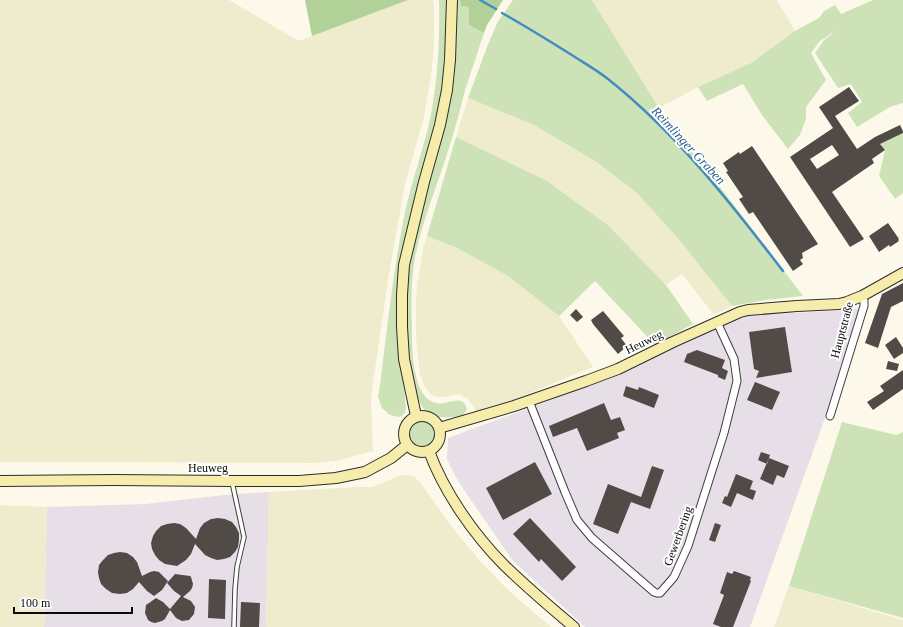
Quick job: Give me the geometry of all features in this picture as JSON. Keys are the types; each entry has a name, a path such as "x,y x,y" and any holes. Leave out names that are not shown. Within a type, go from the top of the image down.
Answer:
{"street":[{"path":"416,416 404,353 402,295 404,265 420,197 440,125 447,90 450,60 452,0"},
{"name":"Hauptstraße","path":"830,416 864,306 862,296 903,273"},
{"name":"Heuweg","path":"439,428 586,382 618,369 740,312 797,306 839,304 862,296"},
{"name":"Gewerbering","path":"529,401 577,520 592,538 654,592 660,592 674,577 688,546 724,433 737,381 734,359 717,322"},
{"path":"416,416 428,416 437,423 439,428 440,434 437,444 429,451 417,452 407,445 404,440 404,429 408,421 416,416"},
{"name":"Heuweg","path":"0,481 299,481 336,478 365,472 391,458 407,445"},
{"path":"429,451 435,468 446,487 462,513 481,538 504,565 574,627"}],"lane":[{"path":"232,481 244,537 237,567 234,627"}],"shaded area":[{"path":"0,0 229,0 299,41 408,0 433,0 434,45 431,77 424,117 405,184 388,280 374,376 371,400 373,451 336,461 317,463 0,462"},
{"path":"592,0 777,0 795,31 751,63 698,87 659,108"},
{"path":"468,98 534,125 595,161 637,193 680,241 732,306 714,315 682,274 666,285 609,226 456,137"},
{"path":"427,236 457,248 508,276 559,316 593,367 499,406 477,412 469,400 460,394 443,397 431,395 425,387 420,375 416,337 417,286 423,248"},
{"path":"859,308 826,415 750,627 585,627 513,561 464,490 447,459 448,438 597,383 741,316"},
{"path":"402,475 409,475 419,481 456,532 480,561 506,588 551,627 266,627 269,492 372,487"},
{"path":"269,492 266,627 44,627 47,507 146,504 224,495"},
{"path":"0,505 47,507 44,627 0,627"},
{"path":"789,586 903,620 903,627 774,627"}],"green space":[{"path":"305,0 408,0 312,36"},
{"path":"439,0 448,0 443,82 397,304 399,355 406,408 402,416 398,417 390,415 382,408 378,397 400,238 407,204 431,114 438,57"},
{"path":"456,0 460,0 461,6 469,7 469,25 484,33 466,87 451,143 418,244 413,275 411,310 413,358 420,388 428,399 436,403 459,401 465,405 467,410 463,415 445,417 435,416 428,413 421,404 415,390 408,354 406,300 415,238 453,74 456,42"},
{"path":"460,0 503,0 487,25 484,33 469,25 469,7 461,6"},
{"path":"513,0 592,0 659,108 803,296 732,306 680,241 637,193 595,161 534,125 468,98 497,23"},
{"path":"873,0 903,0 903,103 890,107 857,127 848,113 862,102 851,84 838,88 815,53 824,40 832,34 833,30 831,34 820,41 811,53 826,80 806,107 806,119 800,135 788,149 762,115 743,84 707,101 698,87 751,63 795,31 819,18 824,11 835,5 841,14"},
{"path":"903,133 903,193 895,199 879,176 885,150 880,144"},
{"path":"456,137 547,181 609,226 666,285 693,324 655,345 595,281 559,316 508,276 457,248 427,236"},
{"path":"422,421 432,425 436,435 432,445 422,449 412,445 408,435 412,425"},
{"path":"842,422 896,435 903,432 903,618 789,586"}],"building":[{"path":"849,87 859,101 835,116 857,149 875,137 900,125 903,131 903,133 880,144 885,150 872,159 874,163 832,192 864,239 850,247 790,157 833,128 819,107","holes":["832,145 839,155 817,169 810,159"]},
{"path":"752,146 818,244 802,253 803,258 800,260 803,264 793,271 753,212 749,214 739,199 743,197 726,172 728,171 723,163 739,152 740,154"},
{"path":"888,223 899,241 890,247 889,245 879,252 869,236"},
{"path":"903,283 903,301 891,307 878,348 865,343 882,294"},
{"path":"576,309 583,317 577,322 570,315"},
{"path":"603,311 624,336 621,338 627,346 618,354 591,320"},
{"path":"785,327 792,372 756,378 759,371 754,369 749,332"},
{"path":"896,337 903,348 903,353 894,359 885,345"},
{"path":"697,350 725,360 722,368 728,371 725,380 718,377 718,375 684,362 687,354"},
{"path":"888,361 899,364 897,371 886,369"},
{"path":"903,370 903,389 873,410 867,402 884,391 880,386"},
{"path":"755,382 780,392 772,410 747,400"},
{"path":"626,386 638,390 639,387 659,395 654,408 623,396"},
{"path":"604,403 611,420 620,417 625,430 617,433 619,438 587,451 577,428 553,437 549,426"},
{"path":"761,452 770,455 767,464 758,460"},
{"path":"769,458 789,466 784,478 777,475 773,485 760,479"},
{"path":"535,462 552,494 503,520 486,488"},
{"path":"652,466 664,470 650,509 631,502 618,534 593,524 608,484 641,497"},
{"path":"736,474 753,481 750,489 756,491 753,500 737,493 731,507 722,503 725,496 727,497"},
{"path":"218,518 232,522 239,533 238,547 230,557 217,560 211,558 205,555 195,544 191,554 186,560 177,566 165,564 155,555 151,543 153,536 161,526 174,523 180,524 196,539 200,528 204,523 211,519"},
{"path":"530,518 576,567 562,581 541,559 539,562 513,534"},
{"path":"715,523 721,525 715,542 709,540"},
{"path":"120,552 127,553 133,557 137,562 142,576 154,571 159,572 168,581 162,590 154,596 139,582 127,593 112,593 106,589 101,584 99,578 99,565 108,555"},
{"path":"734,571 751,577 751,581 733,627 721,627 713,624 724,595 720,593 727,572 732,574"},
{"path":"175,574 191,577 193,584 192,588 183,597 191,601 195,607 194,614 189,620 182,621 176,618 170,610 165,619 162,621 155,623 151,622 148,620 145,613 146,605 156,598 170,609 181,596 167,583"},
{"path":"209,579 226,580 225,619 208,618"},
{"path":"241,602 260,603 259,627 240,627"}],"waterway":[{"name":"Reimlinger Graben","path":"480,0 496,9"},
{"name":"Reimlinger Graben","path":"502,13 596,70 657,122 701,169 743,219 783,271"}]}
